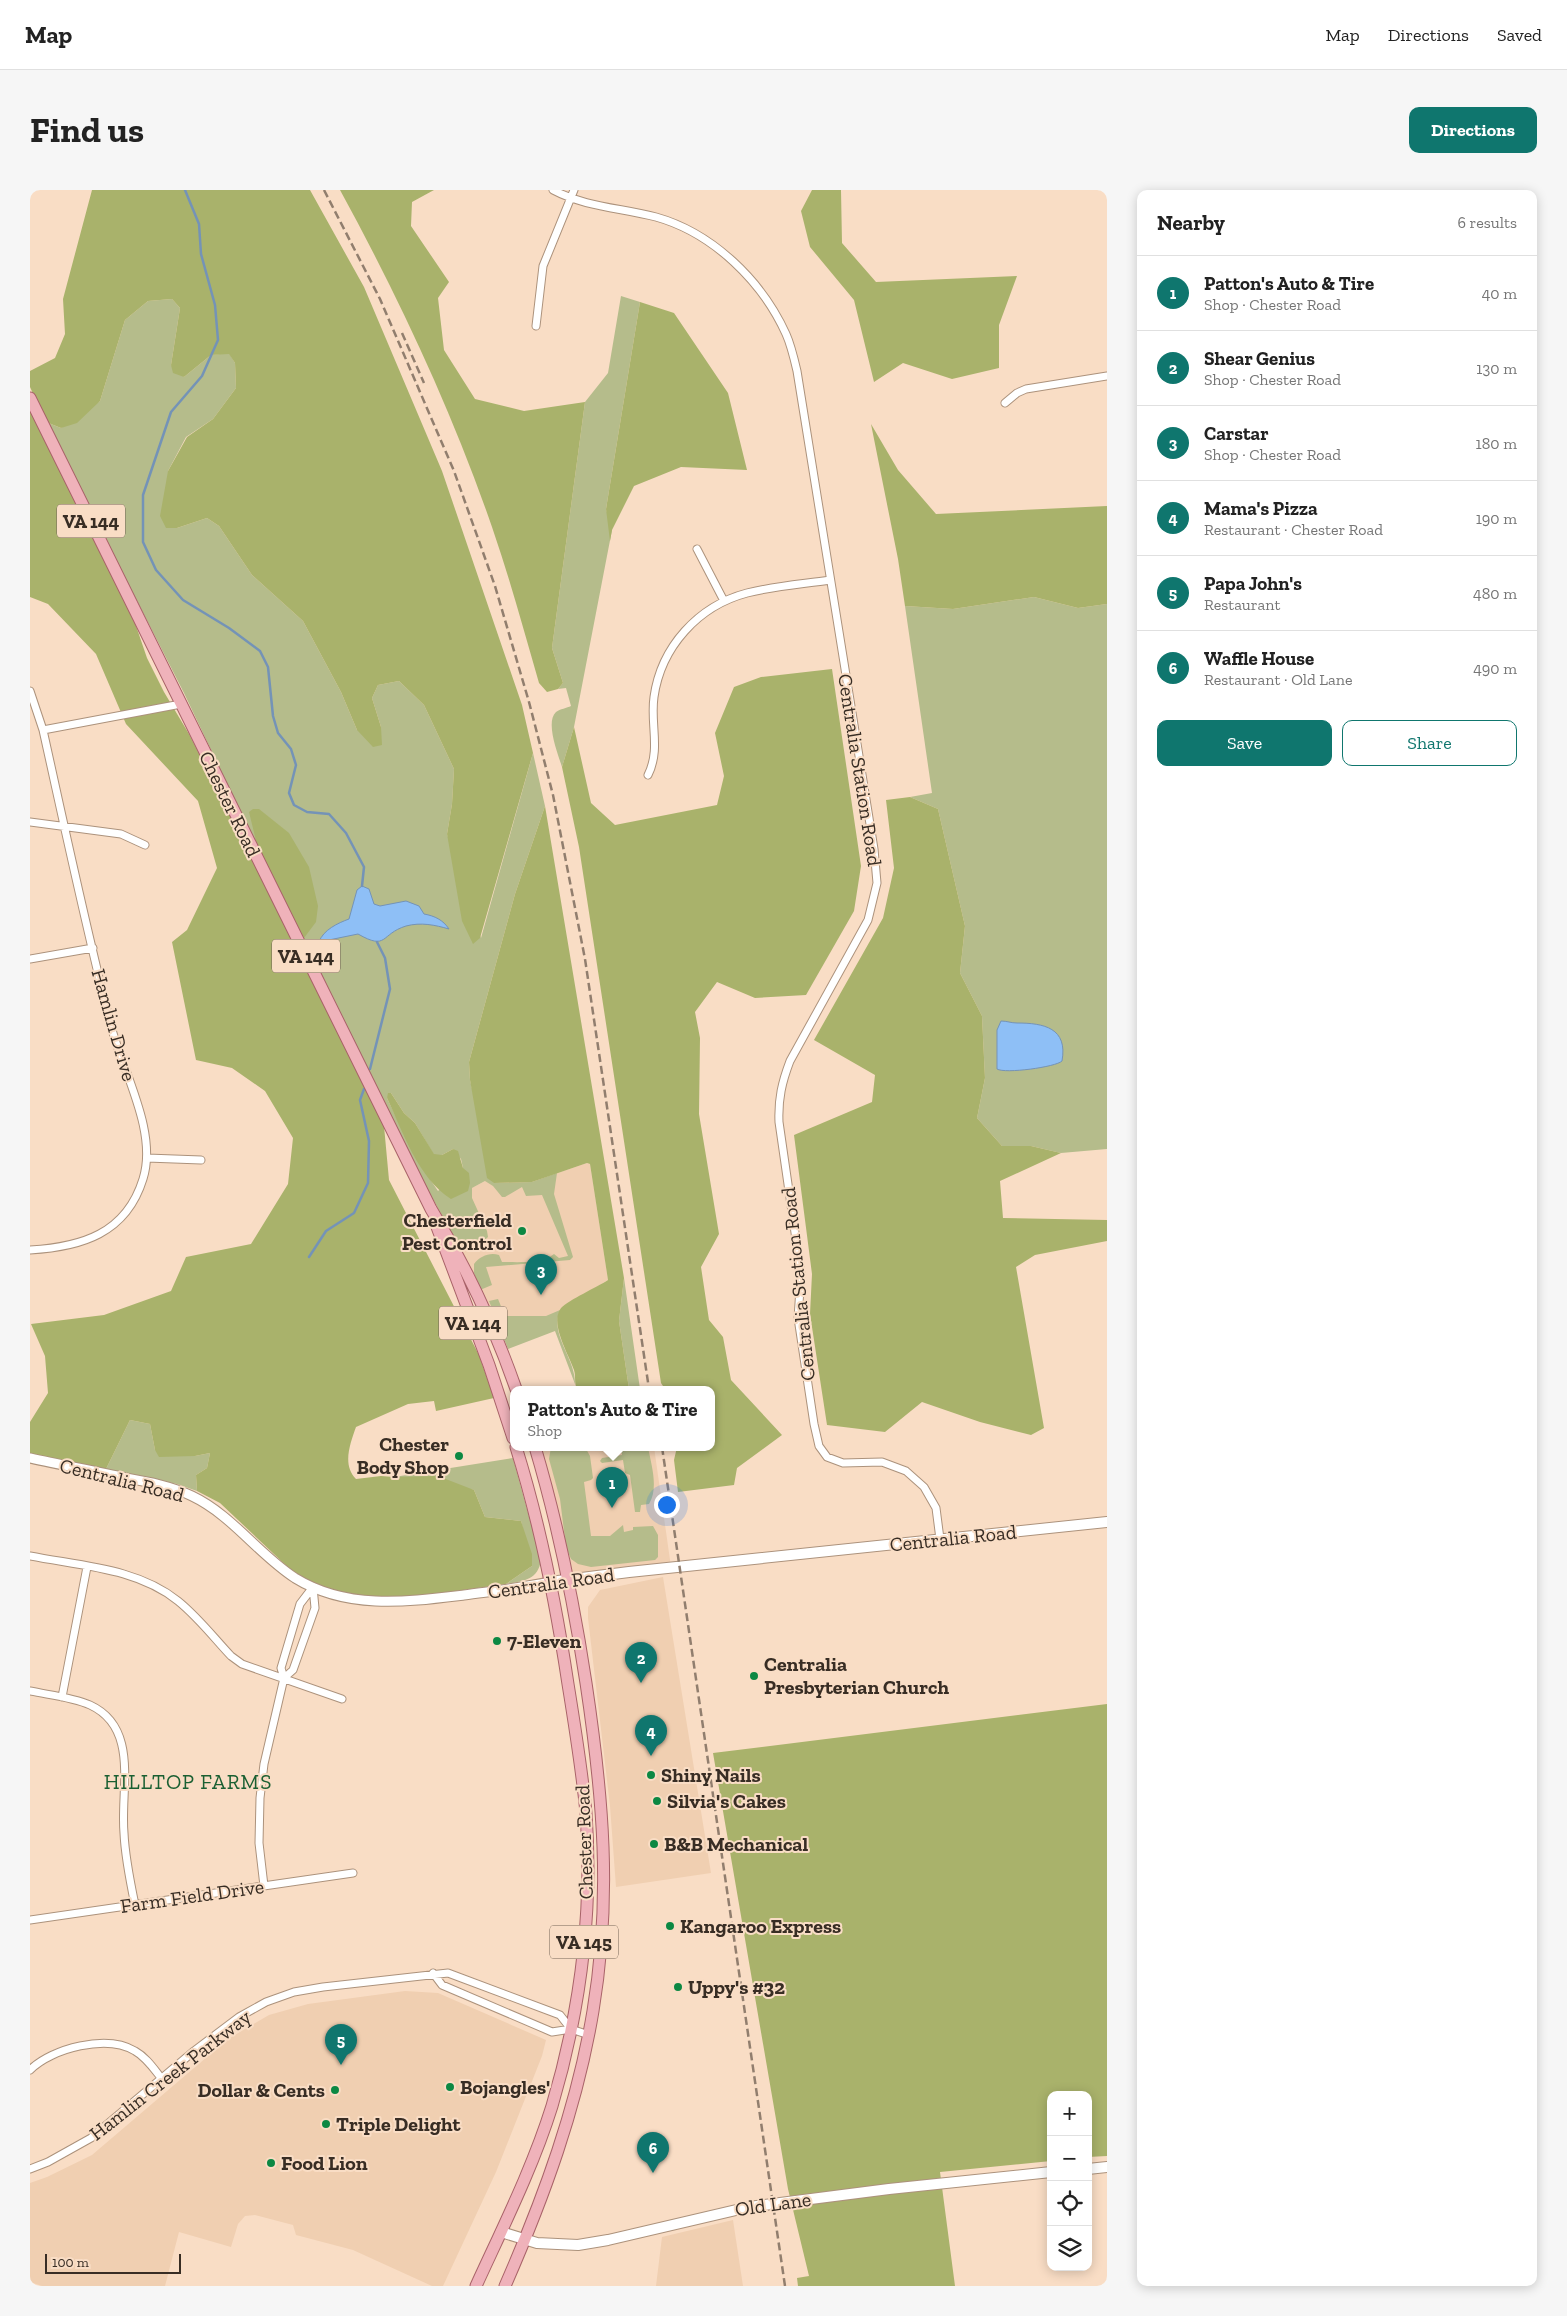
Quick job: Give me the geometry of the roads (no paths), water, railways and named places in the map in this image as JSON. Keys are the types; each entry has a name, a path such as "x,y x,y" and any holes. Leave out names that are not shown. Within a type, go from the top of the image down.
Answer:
{"main road":[{"name":"Chester Road","path":"30,398 431,1209 472,1280 489,1318 515,1386"},
{"name":"Chester Road","path":"431,1209 510,1430"},
{"name":"Chester Road","path":"476,2286 551,2107 578,1994 585,1928 586,1824 582,1775 560,1631 527,1483 517,1451"},
{"name":"Chester Road","path":"505,2286 552,2172 565,2131 589,2035 605,1901 604,1834 594,1734 568,1578 536,1451"},
{"name":"Centralia Road","path":"550,1582 568,1578 1107,1522"},
{"path":"1092,2168 1107,2167"},
{"name":"Old Lane","path":"500,2232 525,2240 552,2245 591,2243 749,2207 889,2189 1047,2172"}],"street":[{"name":"Centralia Station Road","path":"553,190 571,198 601,207 629,210 659,218 690,230 736,264 771,306 787,335 797,370 874,849 877,882 868,920 790,1062 782,1081 778,1101 779,1122 801,1274 798,1318 819,1446 827,1457 843,1463 882,1462 906,1471 924,1487 936,1508 940,1539"},
{"path":"536,326 543,266 574,190"},
{"path":"1005,403 1017,393 1026,389 1107,376"},
{"path":"697,549 724,602"},
{"path":"648,775 654,762 656,747 654,698 657,681 676,639 689,625 724,602 747,593 830,580"},
{"name":"Hamlin Drive","path":"30,691 43,730 112,1027 137,1103 147,1158 144,1178 138,1192 125,1212 112,1226 88,1240 73,1246 30,1250"},
{"path":"43,730 181,704"},
{"path":"30,822 65,825 120,834 145,845"},
{"path":"30,958 93,948"},
{"path":"147,1158 201,1160"},
{"name":"Centralia Road","path":"30,1458 160,1485 192,1496 208,1505 277,1564 313,1587 355,1600 388,1602 497,1591 550,1582"},
{"path":"30,1556 121,1572 158,1588 191,1612 237,1660 249,1668 284,1678 342,1699"},
{"path":"62,1697 87,1566"},
{"path":"264,1886 259,1843 260,1798 264,1764 284,1678 280,1668 300,1604 313,1587"},
{"path":"284,1678 293,1670 315,1608 313,1587"},
{"path":"30,1691 90,1705 100,1712 120,1736 125,1762 124,1833 135,1905"},
{"name":"Farm Field Drive","path":"30,1920 353,1872"},
{"name":"Hamlin Creek Parkway","path":"30,2169 48,2162 91,2138 194,2052 239,2018 266,2002 294,1992 323,1986 433,1973 448,1973 560,2015 571,2028 589,2035"},
{"name":"Hamlin Creek Parkway","path":"433,1973 442,1986 552,2032 571,2028"},
{"path":"30,2070 50,2055 67,2049 108,2043 122,2044 136,2051 162,2079"}],"water":[{"path":"362,886 369,889 374,904 380,906 406,901 419,906 424,914 438,919 449,929 417,924 398,929 380,941 374,941 358,934 319,942 327,931 349,919 357,890"},
{"path":"1001,1021 1036,1024 1052,1030 1058,1034 1061,1041 1063,1050 1062,1061 1030,1069 1010,1071 997,1069 997,1030"}],"waterway":[{"path":"185,190 199,224 201,254 215,305 218,340 202,376 171,412 143,495 143,542 156,570 183,600 229,628 260,651 268,667 273,716 278,733 291,749 296,765 289,793 294,805 307,812 329,814 346,833 364,867 362,886"},
{"path":"370,1069 390,989 385,958 377,942"},
{"path":"309,1257 326,1231 354,1213 368,1183 369,1141 360,1100 364,1089"}],"railway":[{"path":"324,190 380,299 454,471 495,586 529,702 553,795 585,959 649,1386"},
{"path":"402,333 424,383"},
{"path":"663,1451 785,2286"}],"place":[{"name":"Chesterfield Pest Control","path":"522,1231"},
{"name":"Carstar","path":"541,1295"},
{"name":"Chester Body Shop","path":"459,1456"},
{"name":"Patton's Auto & Tire","path":"612,1508"},
{"name":"7-Eleven","path":"497,1641"},
{"name":"Centralia Presbyterian Church","path":"754,1676"},
{"name":"Shear Genius","path":"641,1683"},
{"name":"Mama's Pizza","path":"651,1756"},
{"name":"Shiny Nails","path":"651,1775"},
{"name":"Silvia's Cakes","path":"657,1801"},
{"name":"B&B Mechanical","path":"654,1844"},
{"name":"Kangaroo Express","path":"670,1926"},
{"name":"Uppy's #32","path":"678,1987"},
{"name":"Papa John's","path":"341,2065"},
{"name":"Bojangles'","path":"450,2087"},
{"name":"Dollar & Cents","path":"335,2090"},
{"name":"Triple Delight","path":"326,2124"},
{"name":"Food Lion","path":"271,2163"},
{"name":"Waffle House","path":"653,2173"}],"district":[{"name":"HILLTOP FARMS","path":"188,1781"}]}
